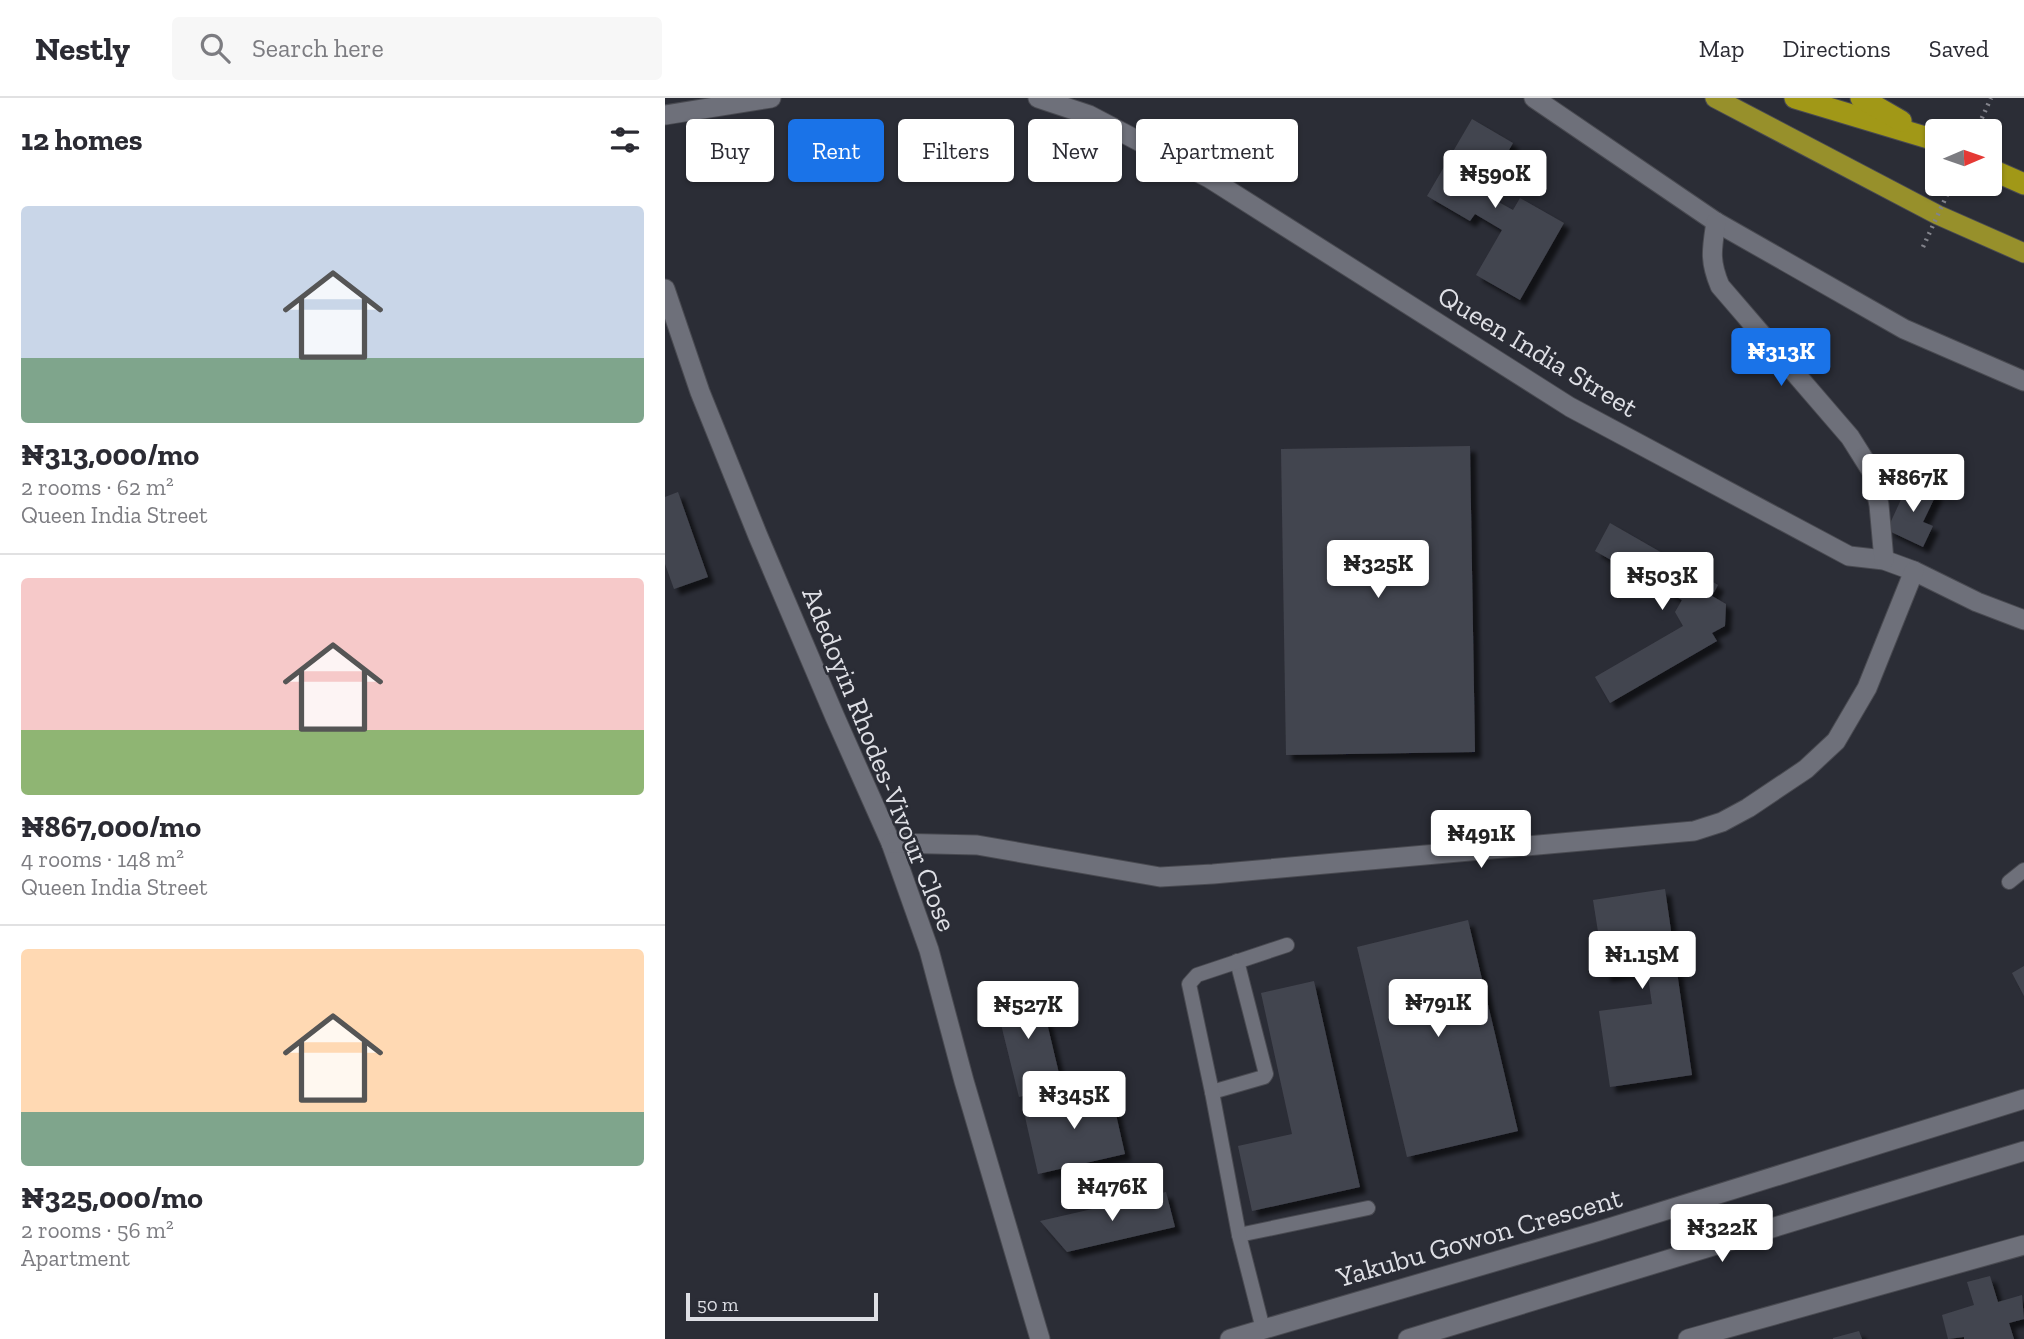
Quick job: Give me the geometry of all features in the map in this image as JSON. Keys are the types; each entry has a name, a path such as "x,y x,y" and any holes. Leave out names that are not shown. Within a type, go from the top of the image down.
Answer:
{"highway":[{"path":"1715,98 1938,215 2024,253"},
{"path":"1795,98 1925,138"},
{"path":"1861,98 1925,135"},
{"path":"2002,174 2024,184"}],"street":[{"path":"665,115 771,98"},
{"name":"Queen India Street","path":"1038,98 1089,116 1209,178 1570,407 1849,556 1884,560 2024,620"},
{"path":"1534,98 1716,222 1904,330 2024,381"},
{"path":"1716,222 1711,256 1720,286 1850,436 1872,472 1879,505 1884,560"},
{"name":"Adedoyin Rhodes-Vivour Close","path":"665,289 700,392 758,536 891,843 929,950 964,1081 1040,1339"},
{"path":"891,843 977,845 1160,877 1694,831 1722,822 1748,808 1806,769 1836,741 1867,688 1914,571"},
{"name":"Yakubu Gowon Crescent","path":"1230,1339 1596,1232 2024,1099"},
{"path":"1408,1339 2024,1151"},
{"path":"1688,1339 2024,1245"}],"lane":[{"path":"2009,882 2024,870"},
{"path":"1263,1329 1239,1235 1189,984 1197,975 1287,945"},
{"path":"1212,1092 1264,1077 1266,1074 1237,961"},
{"path":"1239,1235 1368,1208"}],"path":[{"path":"1981,119 1991,98"},
{"path":"1923,247 1946,196"}],"building":[{"path":"1472,119 1513,143 1484,194 1513,210 1520,198 1564,223 1520,300 1476,275 1502,230 1475,214 1470,221 1427,196"},
{"path":"1470,446 1475,752 1286,755 1281,449"},
{"path":"1910,480 1937,493 1923,522 1933,526 1923,547 1887,530"},
{"path":"678,492 708,577 674,589 665,564 665,497"},
{"path":"1610,523 1718,585 1712,596 1726,604 1725,626 1712,633 1717,641 1610,703 1595,677 1683,626 1675,612 1682,600 1595,551"},
{"path":"1665,889 1692,1075 1610,1087 1599,1011 1652,1004 1647,970 1605,976 1593,900"},
{"path":"1468,920 1518,1131 1407,1157 1357,947"},
{"path":"2024,966 2024,996 2012,973"},
{"path":"1314,981 1360,1187 1252,1211 1238,1146 1292,1134 1261,993"},
{"path":"1038,985 1062,1086 1019,1097 994,996"},
{"path":"1110,1088 1125,1154 1038,1174 1023,1108"},
{"path":"1166,1192 1175,1227 1067,1252 1040,1221"},
{"path":"1990,1276 1998,1302 2022,1295 2024,1319 2009,1323 2014,1339 1948,1339 1942,1315 1974,1305 1967,1282"},
{"path":"1859,1331 1862,1339 1833,1339 1833,1338"}]}
